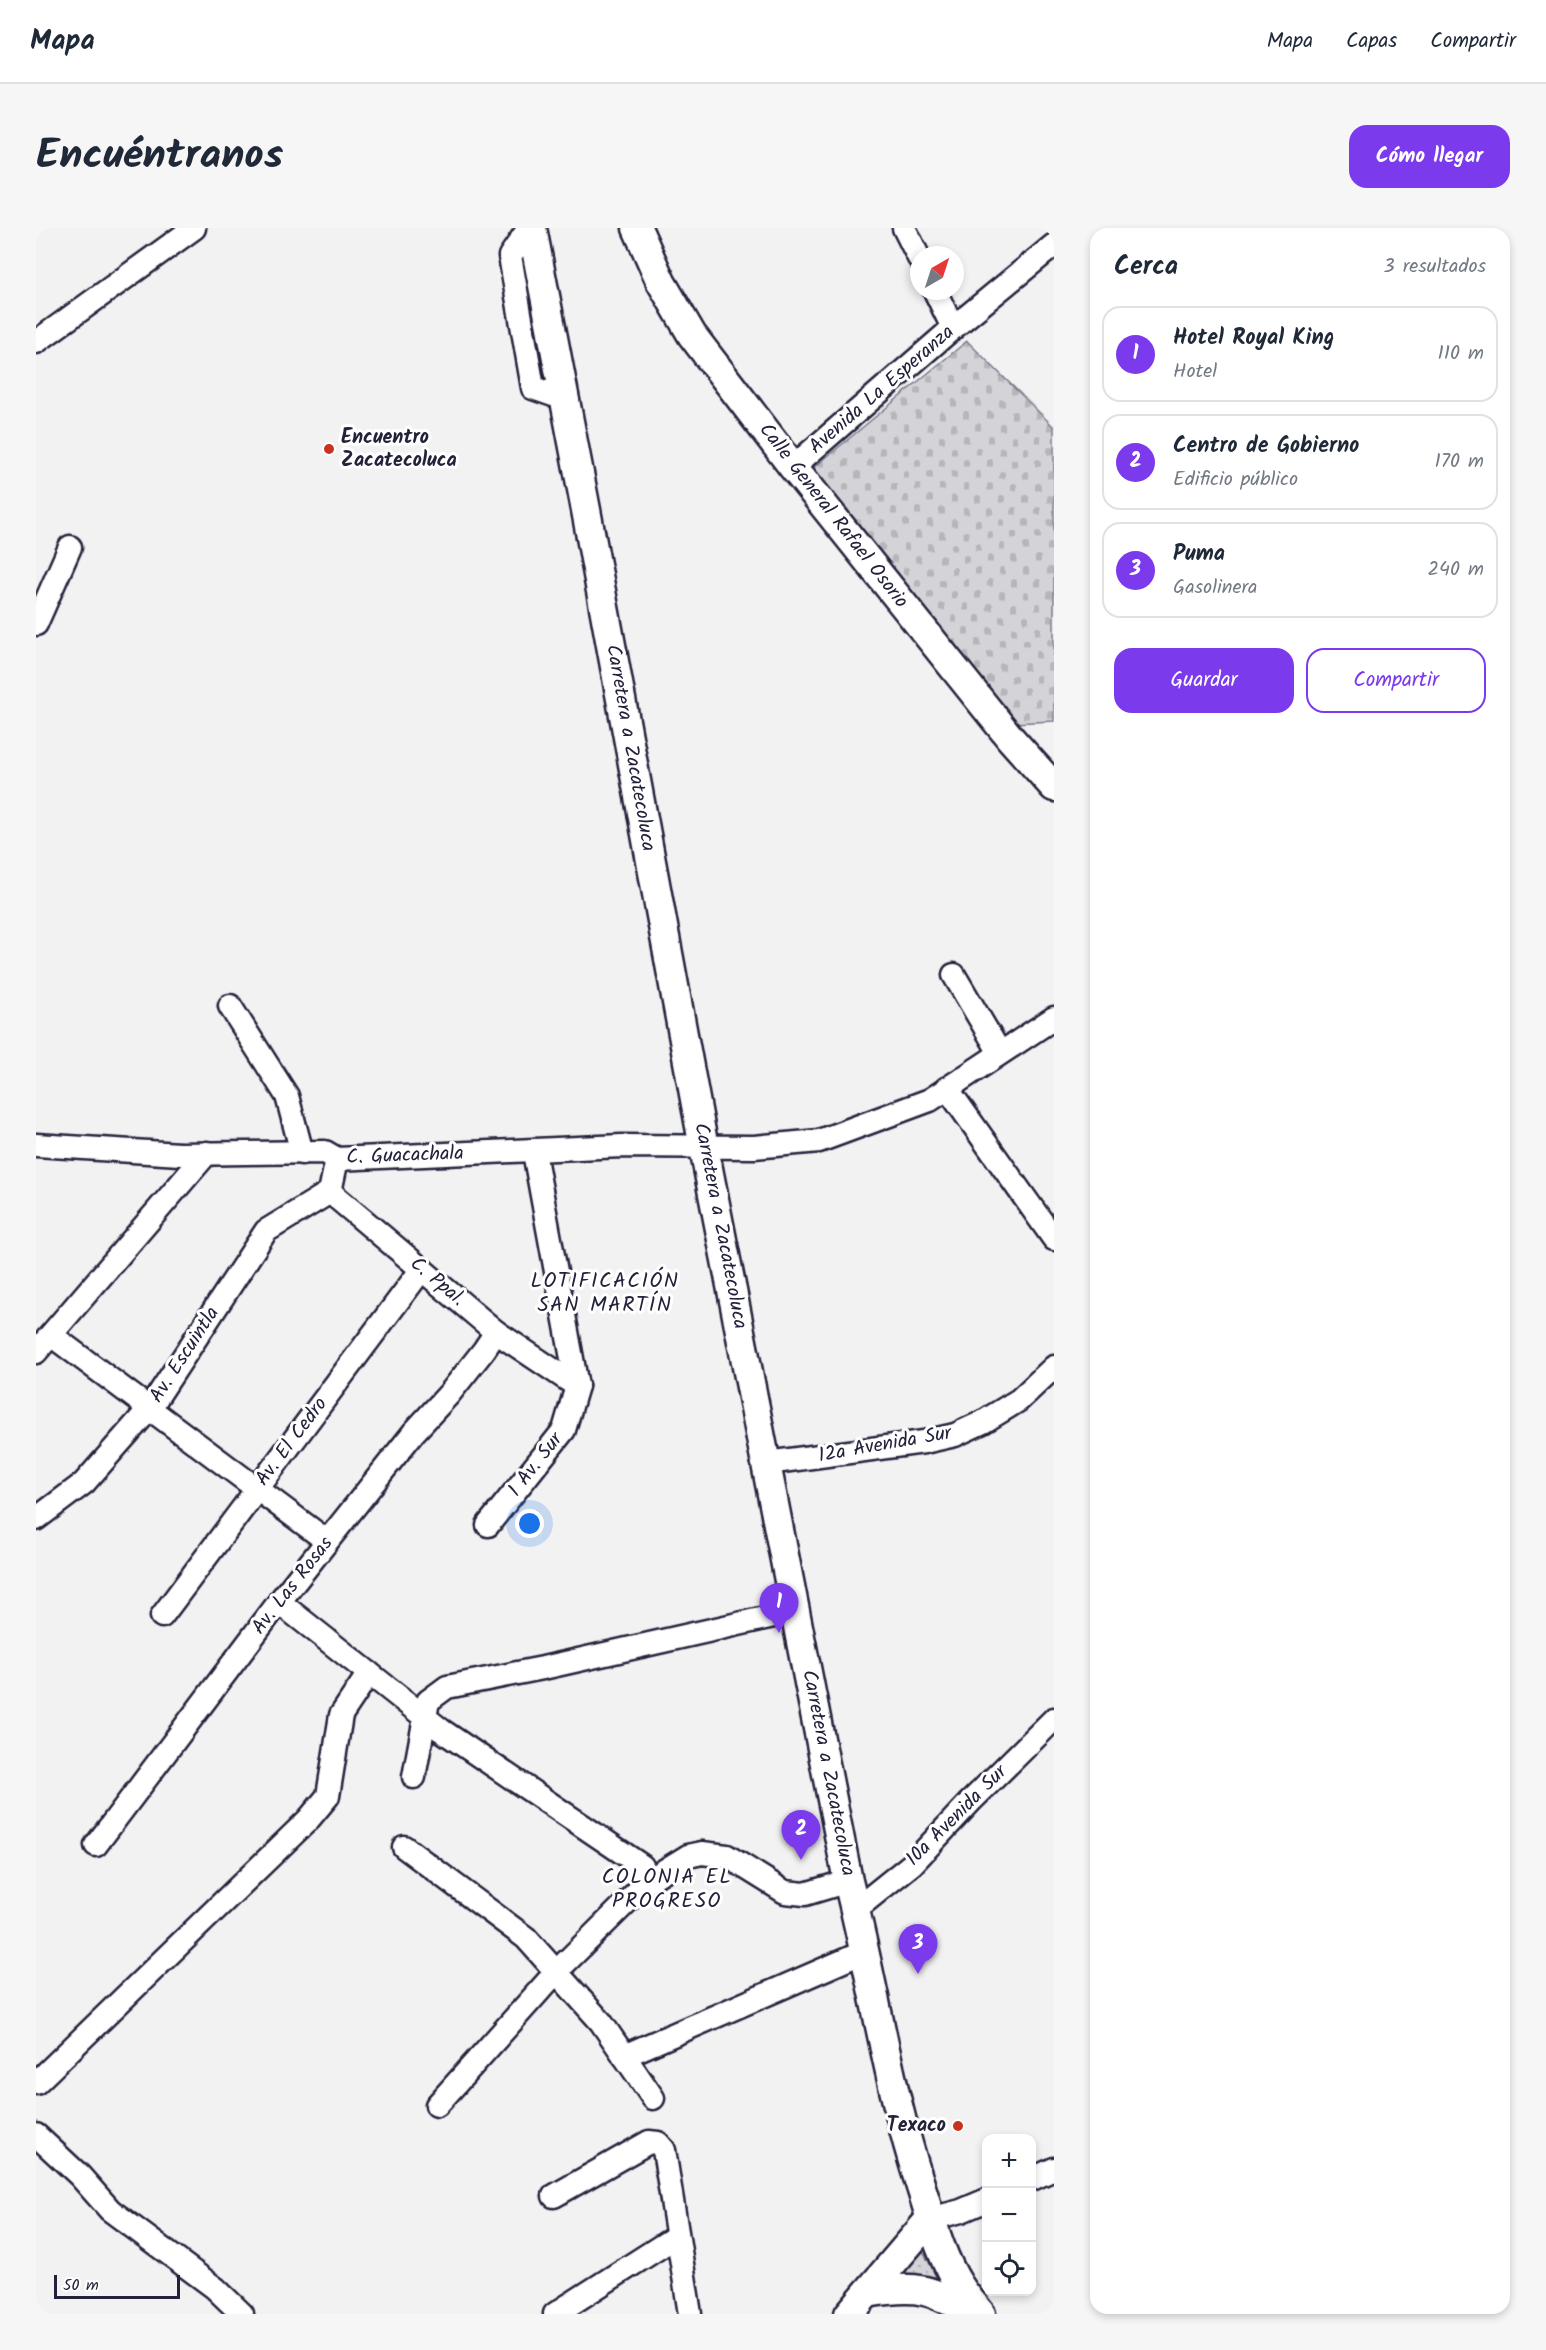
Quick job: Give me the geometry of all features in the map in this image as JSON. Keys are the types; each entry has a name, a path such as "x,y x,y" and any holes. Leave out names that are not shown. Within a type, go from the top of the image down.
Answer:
{"main road":[{"name":"Carretera a Zacatecoluca","path":"530,228 565,399 704,1148 848,1881 866,1951 895,2097 930,2219 945,2259 959,2285 981,2314"},
{"name":"Calle General Rafael Osorio","path":"637,228 661,282 692,335 793,467 1004,730 1054,787"},
{"path":"858,2303 930,2219"},
{"path":"858,2303 900,2287 917,2288 941,2296 975,2314"}],"street":[{"path":"36,342 194,228"},
{"path":"904,228 913,246"},
{"name":"Avenida La Esperanza","path":"793,467 953,328 1054,245"},
{"path":"939,300 953,328"},
{"path":"36,624 70,547"},
{"path":"954,975 1000,1053"},
{"path":"230,1006 287,1096 302,1153"},
{"name":"C. Guacachala","path":"36,1145 207,1153 325,1152 337,1159 534,1152 622,1146 754,1147 819,1141 930,1100 1054,1018"},
{"path":"947,1088 1054,1239"},
{"name":"1 Av. Sur","path":"488,1525 564,1430 577,1386 534,1152"},
{"path":"36,1352 207,1153"},
{"path":"330,1192 337,1159"},
{"name":"C. Ppal.","path":"330,1192 496,1332 577,1386"},
{"name":"Av. Escuintla","path":"36,1519 84,1484 150,1408 266,1231 330,1192"},
{"name":"Av. El Cedro","path":"162,1616 422,1269"},
{"name":"Av. Las Rosas","path":"96,1845 279,1602 414,1432 484,1350 496,1332"},
{"path":"51,1335 327,1541"},
{"name":"12a Avenida Sur","path":"767,1463 924,1442 955,1435 983,1422 1019,1400 1054,1367"},
{"path":"279,1602 425,1718 642,1866 649,1880"},
{"path":"414,1777 428,1701 447,1687 543,1668 796,1611"},
{"path":"36,2083 309,1820 328,1796 341,1715 369,1673"},
{"name":"10a Avenida Sur","path":"856,1909 912,1863 1054,1719"},
{"path":"404,1846 526,1938 601,2022 652,2098"},
{"path":"437,2105 557,1971 649,1880 688,1856 702,1853 727,1856 785,1892 805,1894 848,1881"},
{"path":"624,2056 866,1951"},
{"path":"555,2196 649,2142 658,2143 664,2150 690,2314"},
{"path":"40,2146 80,2176 110,2210 214,2288 242,2314"},
{"path":"1036,2177 1054,2169"},
{"path":"930,2219 961,2211 982,2202"},
{"path":"555,2314 677,2236"}],"green space":[{"path":"967,341 1054,427 1054,721 1012,723 811,470"},
{"path":"919,2243 939,2282 914,2274 892,2274"}],"place":[{"name":"Encuentro Zacatecoluca","path":"329,449"},
{"name":"Hotel Royal King","path":"779,1633"},
{"name":"Centro de Gobierno","path":"801,1860"},
{"name":"Puma","path":"918,1974"},
{"name":"Texaco","path":"958,2126"}],"district":[{"name":"LOTIFICACIÓN SAN MARTÍN","path":"605,1293"},
{"name":"COLONIA EL PROGRESO","path":"667,1889"}]}
